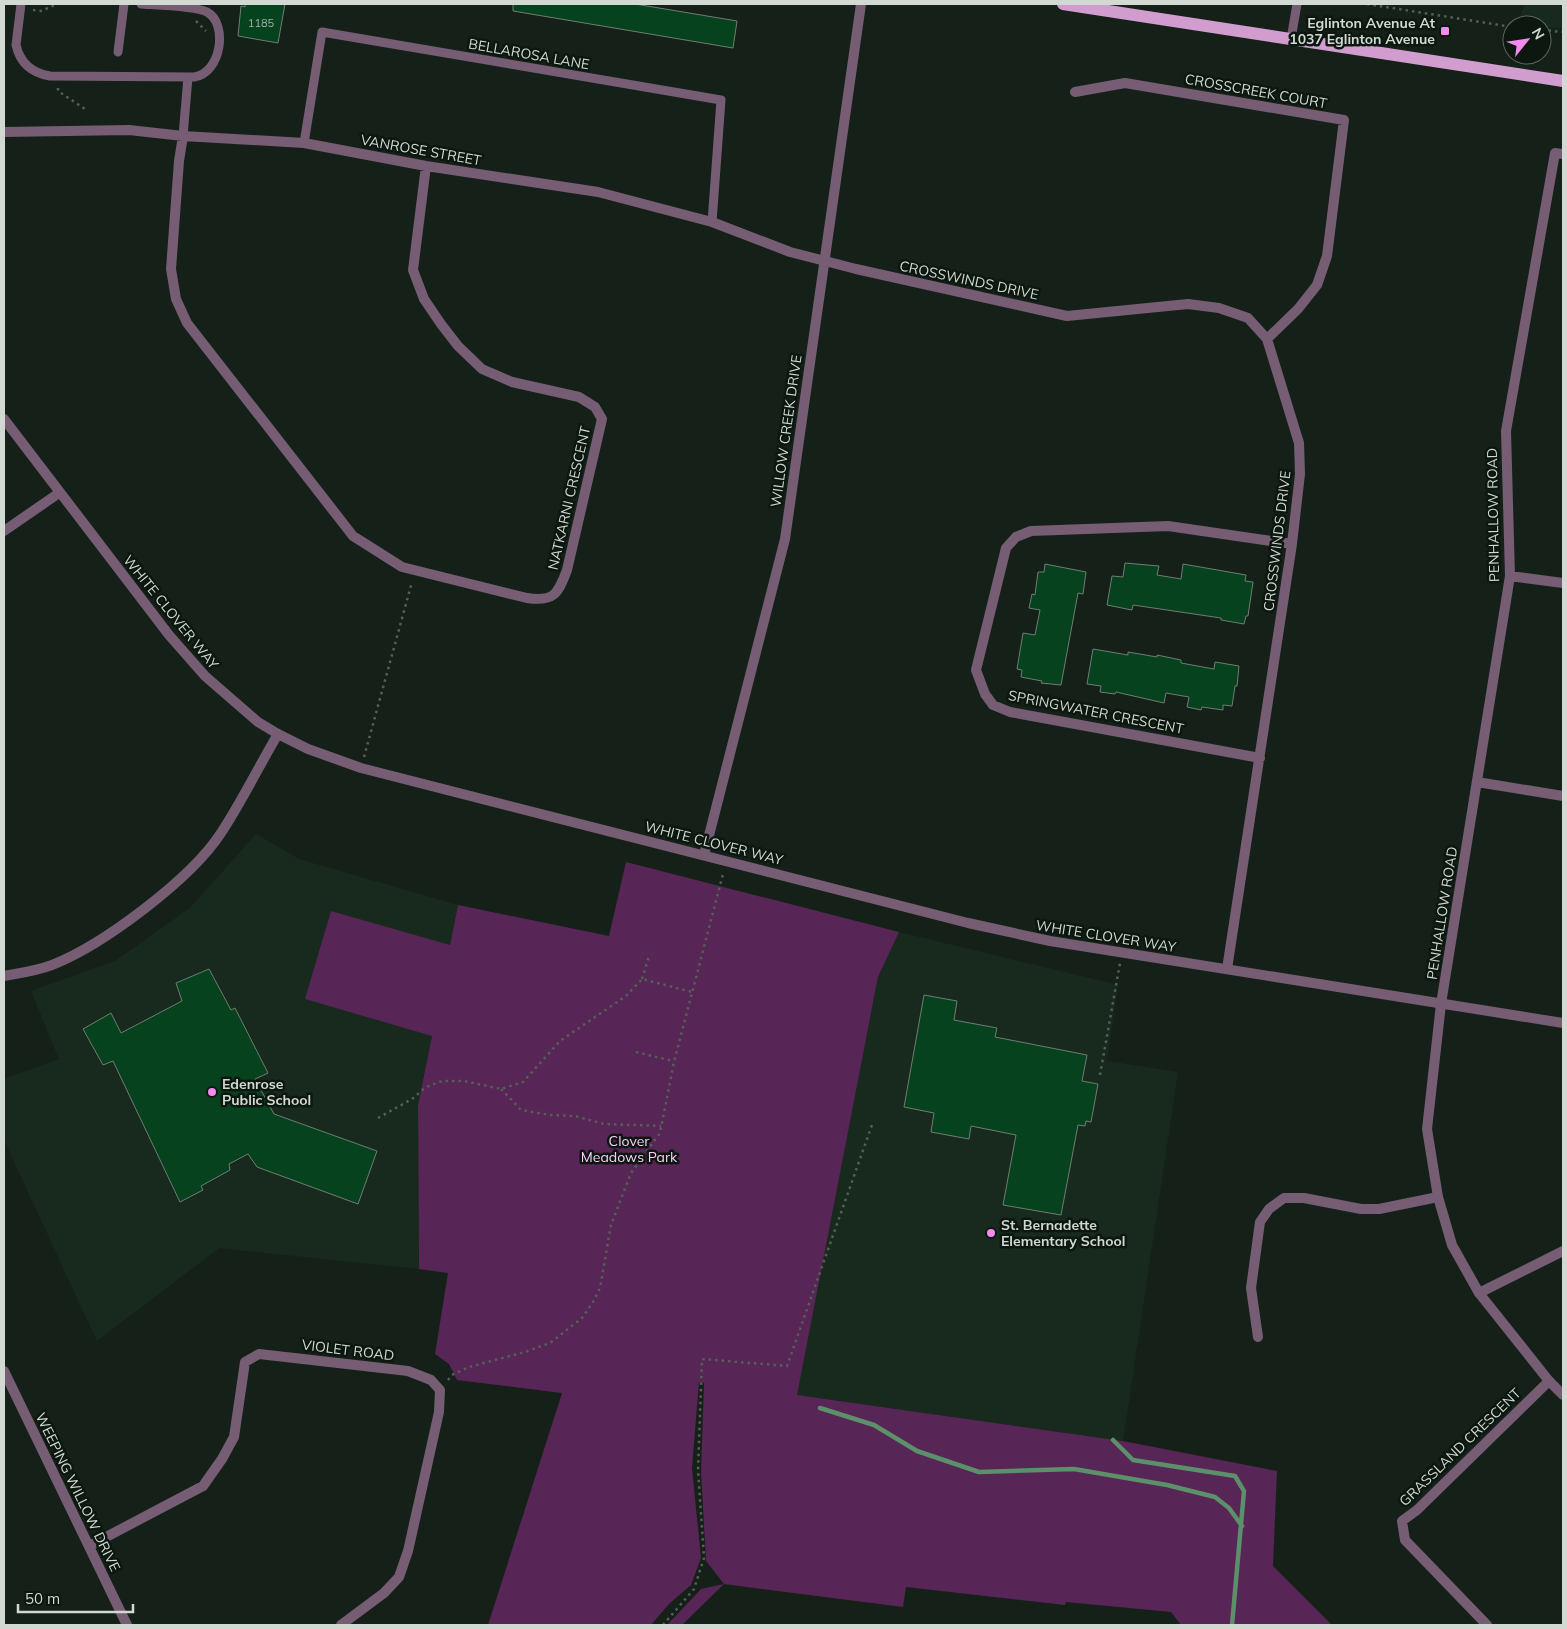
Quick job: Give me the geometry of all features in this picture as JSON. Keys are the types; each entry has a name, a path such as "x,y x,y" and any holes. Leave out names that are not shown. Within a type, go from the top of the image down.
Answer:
{"main road":[{"path":"1063,4 1563,81"}],"street":[{"name":"WILLOW CREEK DRIVE","path":"704,855 785,539 861,4"},
{"name":"CROSSCREEK COURT","path":"1075,92 1125,83 1344,120 1327,256 1317,285 1298,309 1268,339"},
{"name":"VANROSE STREET","path":"4,132 129,130 183,136 304,143 426,166 598,192 712,222 790,252 824,261"},
{"name":"NATKARNI CRESCENT","path":"183,136 179,161 171,269 176,299 186,322 353,536 402,567 527,598 542,600 551,598 561,587 567,570 602,419 595,407 579,397 512,382 482,369 458,346 441,324 424,299 414,270 426,166"},
{"name":"PENHALLOW ROAD","path":"1563,154 1555,153 1506,431 1510,576 1441,1004 1427,1129 1438,1197 1452,1245 1479,1293 1549,1381 1563,1395"},
{"name":"CROSSWINDS DRIVE","path":"824,261 1067,316 1188,304 1219,308 1248,318 1268,339 1299,443 1300,474 1292,544 1227,969"},
{"name":"WHITE CLOVER WAY","path":"4,419 169,635 205,676 251,716 278,734 308,749 361,768 975,925 1050,941 1563,1023"},
{"path":"4,532 59,493"},
{"name":"SPRINGWATER CRESCENT","path":"1260,758 1010,712 993,705 985,694 976,670 1006,548 1016,537 1031,531 1168,526 1292,544"},
{"path":"1510,576 1563,583"},
{"path":"4,976 53,964 104,939 161,894 198,860 220,834 278,734"},
{"path":"1477,782 1563,796"},
{"path":"1258,1337 1252,1288 1260,1222 1269,1210 1284,1198 1304,1198 1360,1208 1379,1209 1438,1197"},
{"path":"1479,1293 1563,1251"},
{"name":"VIOLET ROAD","path":"89,1546 203,1486 222,1459 234,1437 245,1362 259,1354 408,1371 431,1380 440,1390"},
{"name":"WEEPING WILLOW DRIVE","path":"4,1370 127,1625"},
{"name":"GRASSLAND CRESCENT","path":"1487,1625 1405,1540 1402,1521 1417,1510 1549,1381"},
{"path":"341,1625 384,1593 399,1577 408,1551 439,1412 440,1390"}],"lane":[{"path":"118,52 124,4"},
{"path":"21,6 16,46 17,52 28,67 38,73 50,76 188,77 205,74 216,62 218,29 215,20 208,12 199,9 140,4"},
{"path":"1291,39 1297,4"},
{"name":"BELLAROSA LANE","path":"304,143 322,32 721,100 712,222"},
{"path":"183,136 188,77"}],"path":[{"path":"21,6 41,11 57,4"},
{"path":"1367,4 1502,25"},
{"path":"58,85 58,91 85,110"},
{"path":"361,768 415,571"},
{"path":"440,1390 452,1375 469,1367 525,1352 550,1343 582,1318 600,1288 611,1225 630,1173 660,1133 674,1062 726,860"},
{"path":"1100,1075 1122,953"},
{"path":"378,1118 412,1099 426,1087 442,1081 464,1081 500,1089 524,1082 560,1041 626,996 642,979 649,956"},
{"path":"642,979 692,992"},
{"path":"636,1052 674,1062"},
{"path":"500,1089 521,1110 550,1115 575,1116 604,1124 661,1126"},
{"path":"663,1625 694,1589 704,1558 698,1470 702,1358 787,1366 872,1122"}],"shaded area":[{"path":"1525,4 1563,4 1563,29 1552,27 1552,15 1521,15"},
{"name":"Edenrose Public School","path":"256,834 299,859 458,905 418,1105 419,1269 219,1248 97,1341 4,1140 4,1079 59,1059 31,991 115,961 190,908"},
{"name":"St. Bernadette Elementary School","path":"899,932 1118,985 1107,1061 1178,1072 1123,1441 796,1395 878,977"}],"green space":[{"name":"Clover Meadows Park","path":"626,862 899,932 878,977 797,1395 1123,1441 1277,1471 1273,1566 1332,1625 1181,1625 1171,1612 1066,1602 1065,1605 906,1587 903,1607 724,1584 706,1561 701,1471 704,1383 699,1382 692,1468 701,1558 691,1585 669,1604 651,1625 488,1625 562,1393 457,1380 449,1364 435,1354 448,1273 419,1269 418,1105 432,1036 305,999 331,911 450,945 458,905 609,936"},
{"path":"724,1584 682,1625 667,1625 701,1589"}],"building":[{"path":"245,4 285,4 278,43 238,36 241,6 245,7"},
{"path":"513,4 635,4 737,21 733,48 513,11"},
{"path":"1125,563 1159,566 1157,575 1181,579 1183,564 1246,575 1245,581 1253,582 1248,616 1246,616 1244,624 1221,620 1221,618 1133,605 1132,610 1107,605 1112,576 1123,577"},
{"path":"1045,564 1086,572 1083,594 1078,593 1061,685 1041,683 1042,681 1021,677 1022,670 1017,669 1023,633 1035,635 1040,610 1029,608 1032,594 1035,595 1038,572 1044,572"},
{"path":"1093,649 1128,655 1128,652 1157,657 1157,655 1181,660 1181,663 1214,669 1215,662 1239,666 1232,706 1223,705 1223,710 1202,707 1201,710 1187,707 1189,697 1166,693 1164,703 1116,692 1115,694 1100,692 1101,686 1087,684"},
{"path":"209,969 231,1010 235,1008 268,1073 255,1079 274,1114 377,1151 358,1204 257,1167 248,1154 229,1164 230,1170 201,1186 203,1190 180,1202 113,1061 103,1065 83,1029 111,1013 121,1033 182,1001 176,983"},
{"path":"924,995 957,1001 954,1020 997,1028 995,1037 1087,1055 1082,1081 1098,1084 1091,1122 1086,1121 1085,1126 1078,1125 1061,1215 1003,1205 1016,1135 971,1126 969,1139 931,1132 934,1113 904,1107"}],"waterway":[{"path":"820,1408 874,1425 917,1451 979,1472 1074,1469 1167,1485 1215,1497 1229,1508 1242,1526"},
{"path":"1113,1440 1133,1460 1235,1476 1244,1491 1232,1625"}],"place":[{"name":"Eglinton Avenue At 1037 Eglinton Avenue","path":"1445,31"},
{"name":"Edenrose Public School","path":"212,1092"},
{"name":"St. Bernadette Elementary School","path":"991,1233"}]}
